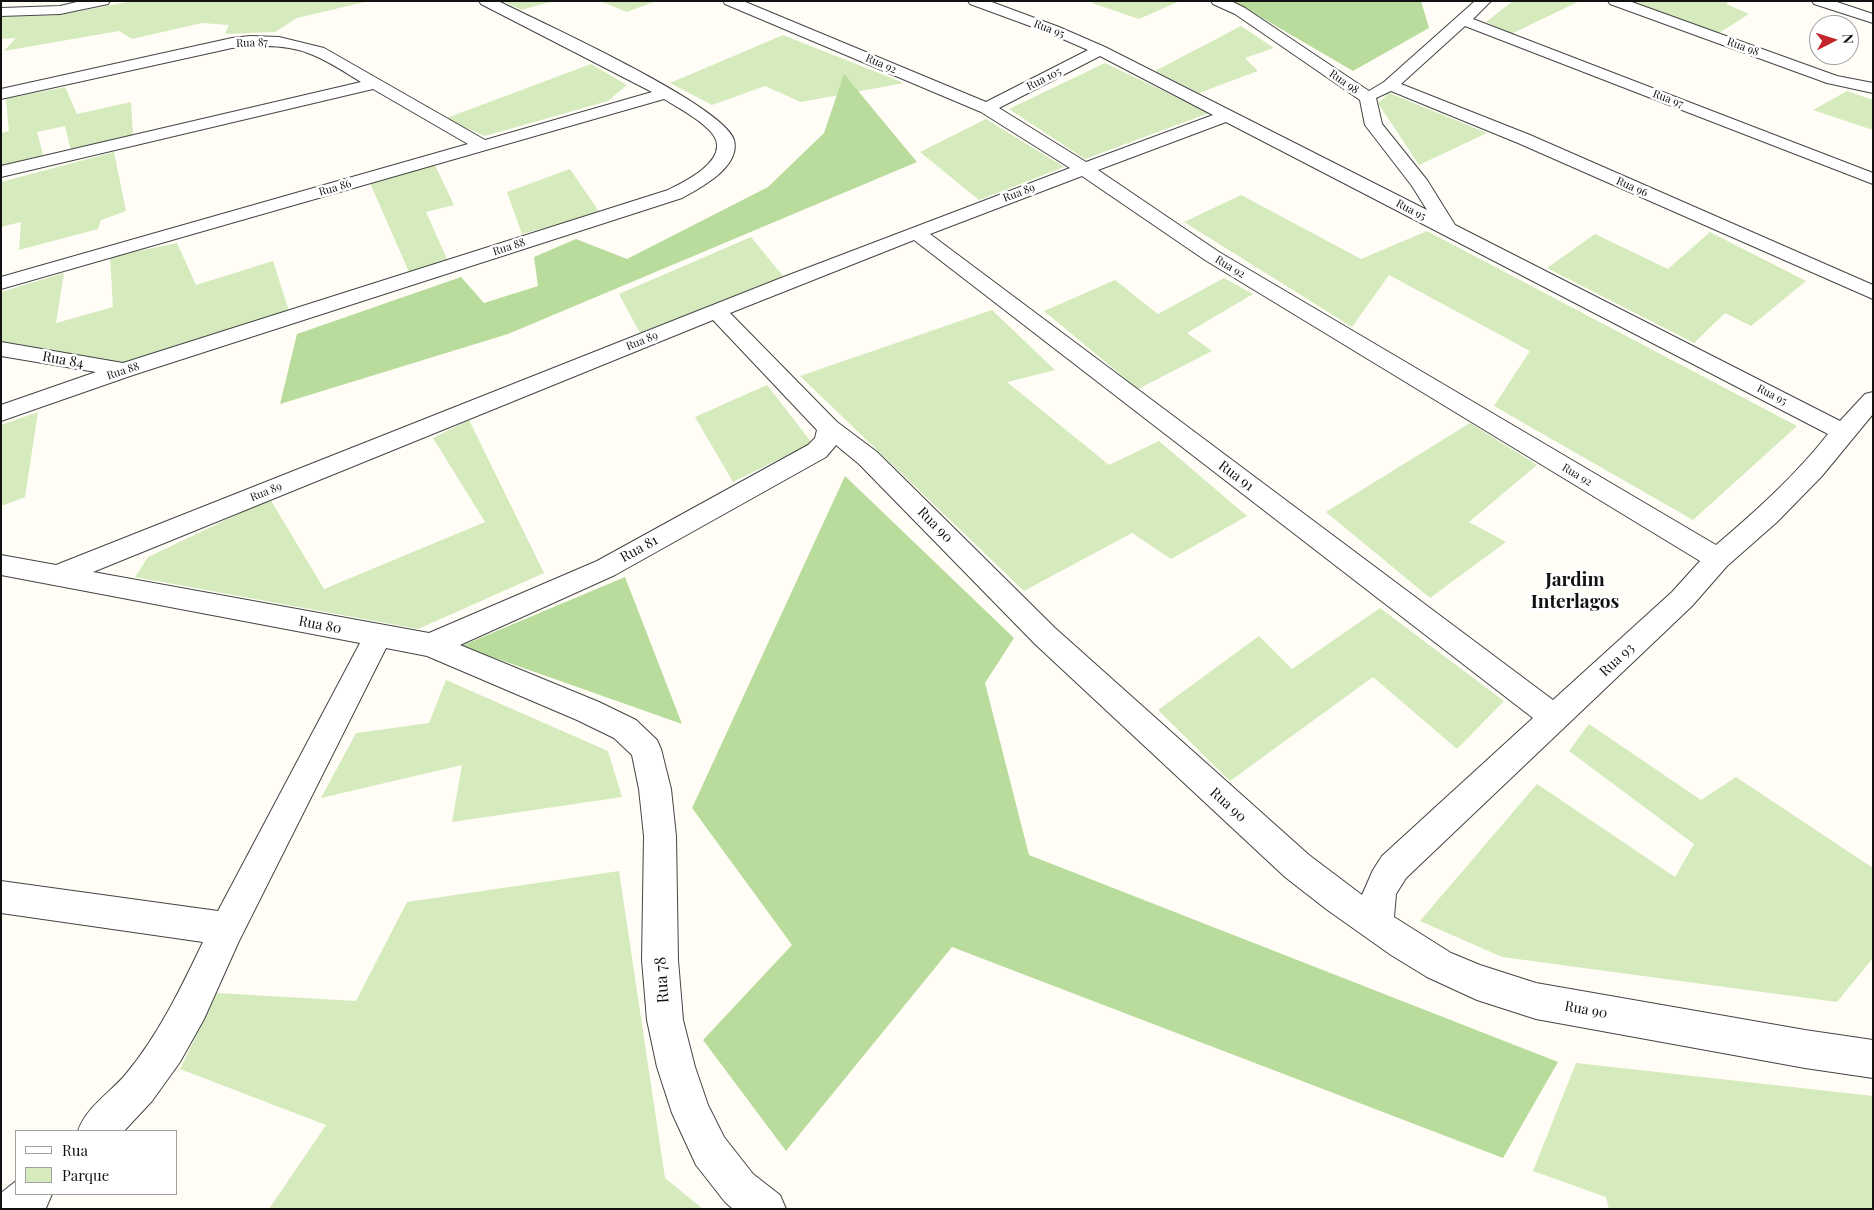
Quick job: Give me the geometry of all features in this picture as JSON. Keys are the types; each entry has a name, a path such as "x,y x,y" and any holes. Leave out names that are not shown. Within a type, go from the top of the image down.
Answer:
{"street":[{"path":"1,12 60,10 103,1"},
{"name":"Rua 88","path":"1,413 126,370 675,194 699,182 716,166 726,152 725,138 714,124 697,111 668,93 486,1"},
{"name":"Rua 92","path":"730,1 987,108 1083,168 1212,256 1718,559"},
{"name":"Rua 95","path":"974,1 1054,30 1100,50 1842,432"},
{"name":"Rua 98","path":"1218,1 1240,11 1368,98 1390,85 1484,1"},
{"name":"Rua 98","path":"1615,1 1833,80 1873,88"},
{"path":"1819,1 1873,19"},
{"name":"Rua 97","path":"1463,20 1873,179"},
{"name":"Rua 87","path":"1,94 199,50 250,41 279,42 318,51 482,146"},
{"name":"Rua 105","path":"987,108 1100,50"},
{"path":"1833,80 1873,94"},
{"path":"7,171 375,84"},
{"name":"Rua 96","path":"1390,85 1524,139 1873,293"},
{"name":"Rua 86","path":"1,283 668,93"},
{"path":"1368,98 1374,125 1420,184 1449,230"},
{"name":"Rua 89","path":"58,575 716,311 1083,168 1229,115"},
{"name":"Rua 91","path":"917,233 1555,718"},
{"name":"Rua 90","path":"716,311 829,428 868,458 1044,636 1223,801 1297,866 1338,898 1402,943 1439,965 1477,982 1536,1001 1805,1049 1871,1056"},
{"name":"Rua 84","path":"1,349 126,370"},
{"name":"Rua 93","path":"1377,924 1377,898 1383,881 1394,868 1682,600 1718,559 1768,516 1813,470 1842,432 1873,399"},
{"name":"Rua 81","path":"431,645 606,568 817,452 827,440 829,428"},
{"name":"Rua 80","path":"1,565 431,645 588,711 625,729"},
{"path":"98,1130 139,1088 167,1049 191,1006 227,929 378,636"},
{"name":"Rua 78","path":"625,729 646,748 656,789 660,836 660,960 665,1020 676,1067 691,1113 710,1151 739,1188 766,1209"},
{"path":"1,897 227,929"},
{"path":"13,1209 31,1195"}],"green space":[{"path":"132,1 369,1 297,18 275,32 225,34 229,25 202,23 132,39 119,31 4,51 16,38 1,39 1,17 60,15"},
{"path":"503,1 554,1 521,10"},
{"path":"600,1 656,1 627,12"},
{"path":"1094,1 1180,1 1139,19 1092,3"},
{"path":"1228,1 1421,1 1429,28 1353,71 1252,12"},
{"path":"1513,1 1580,1 1511,34 1486,22"},
{"path":"1630,1 1729,1 1726,4 1749,14 1719,33"},
{"path":"1241,26 1274,48 1245,58 1258,71 1199,93 1155,71"},
{"path":"783,35 904,83 801,102 765,86 712,105 670,83"},
{"path":"1105,63 1209,113 1085,159 1009,109"},
{"path":"591,64 627,85 608,101 485,136 444,119"},
{"path":"844,74 917,162 508,334 280,404 297,334 461,277 484,303 538,286 534,257 576,239 627,259 768,187 824,133"},
{"path":"65,87 77,114 131,102 133,135 71,151 65,126 37,132 44,158 1,169 1,133 9,131 6,99"},
{"path":"1847,91 1873,100 1873,130 1813,110"},
{"path":"1389,93 1487,133 1419,165 1378,103"},
{"path":"986,119 1064,167 979,200 920,152"},
{"path":"114,152 126,211 101,220 98,229 19,250 21,222 1,227 1,182"},
{"path":"434,163 454,205 426,212 448,261 409,272 370,183"},
{"path":"570,169 600,213 522,234 507,192"},
{"path":"1241,195 1361,259 1427,231 1797,426 1693,520 1494,406 1530,351 1389,275 1352,327 1184,222"},
{"path":"1710,232 1806,281 1751,326 1725,313 1694,343 1547,268 1595,234 1668,269"},
{"path":"751,237 783,276 640,333 619,294"},
{"path":"177,243 196,285 273,261 289,311 124,363 1,342 1,292 64,273 56,323 113,307 110,257"},
{"path":"1224,278 1253,294 1187,333 1212,351 1138,389 1044,311 1115,280 1158,314"},
{"path":"992,310 1055,370 1007,382 1109,465 1159,441 1247,516 1171,559 1132,533 1024,591 800,376"},
{"path":"767,385 812,443 733,482 695,417"},
{"path":"38,412 25,497 1,506 1,425"},
{"path":"469,420 544,573 418,629 135,577 148,557 270,499 324,589 485,522 433,438"},
{"path":"1470,423 1537,465 1469,522 1506,542 1430,598 1326,512"},
{"path":"845,476 1014,638 985,683 1029,855 1558,1062 1503,1158 952,947 786,1151 703,1040 792,945 692,808"},
{"path":"625,577 682,724 461,646"},
{"path":"1380,608 1504,701 1457,749 1373,677 1230,781 1158,710 1259,636 1292,669"},
{"path":"446,680 608,751 622,797 452,822 462,765 321,798 356,733 429,723"},
{"path":"1589,724 1701,800 1736,777 1873,868 1873,958 1837,1002 1502,957 1420,921 1537,784 1675,877 1694,844 1569,751"},
{"path":"619,871 665,1178 703,1209 269,1209 326,1125 180,1069 217,993 356,1001 407,902"},
{"path":"1576,1063 1873,1096 1873,1209 1609,1209 1606,1197 1533,1171"}],"district":[{"name":"Jardim Interlagos","path":"1575,591"}]}
